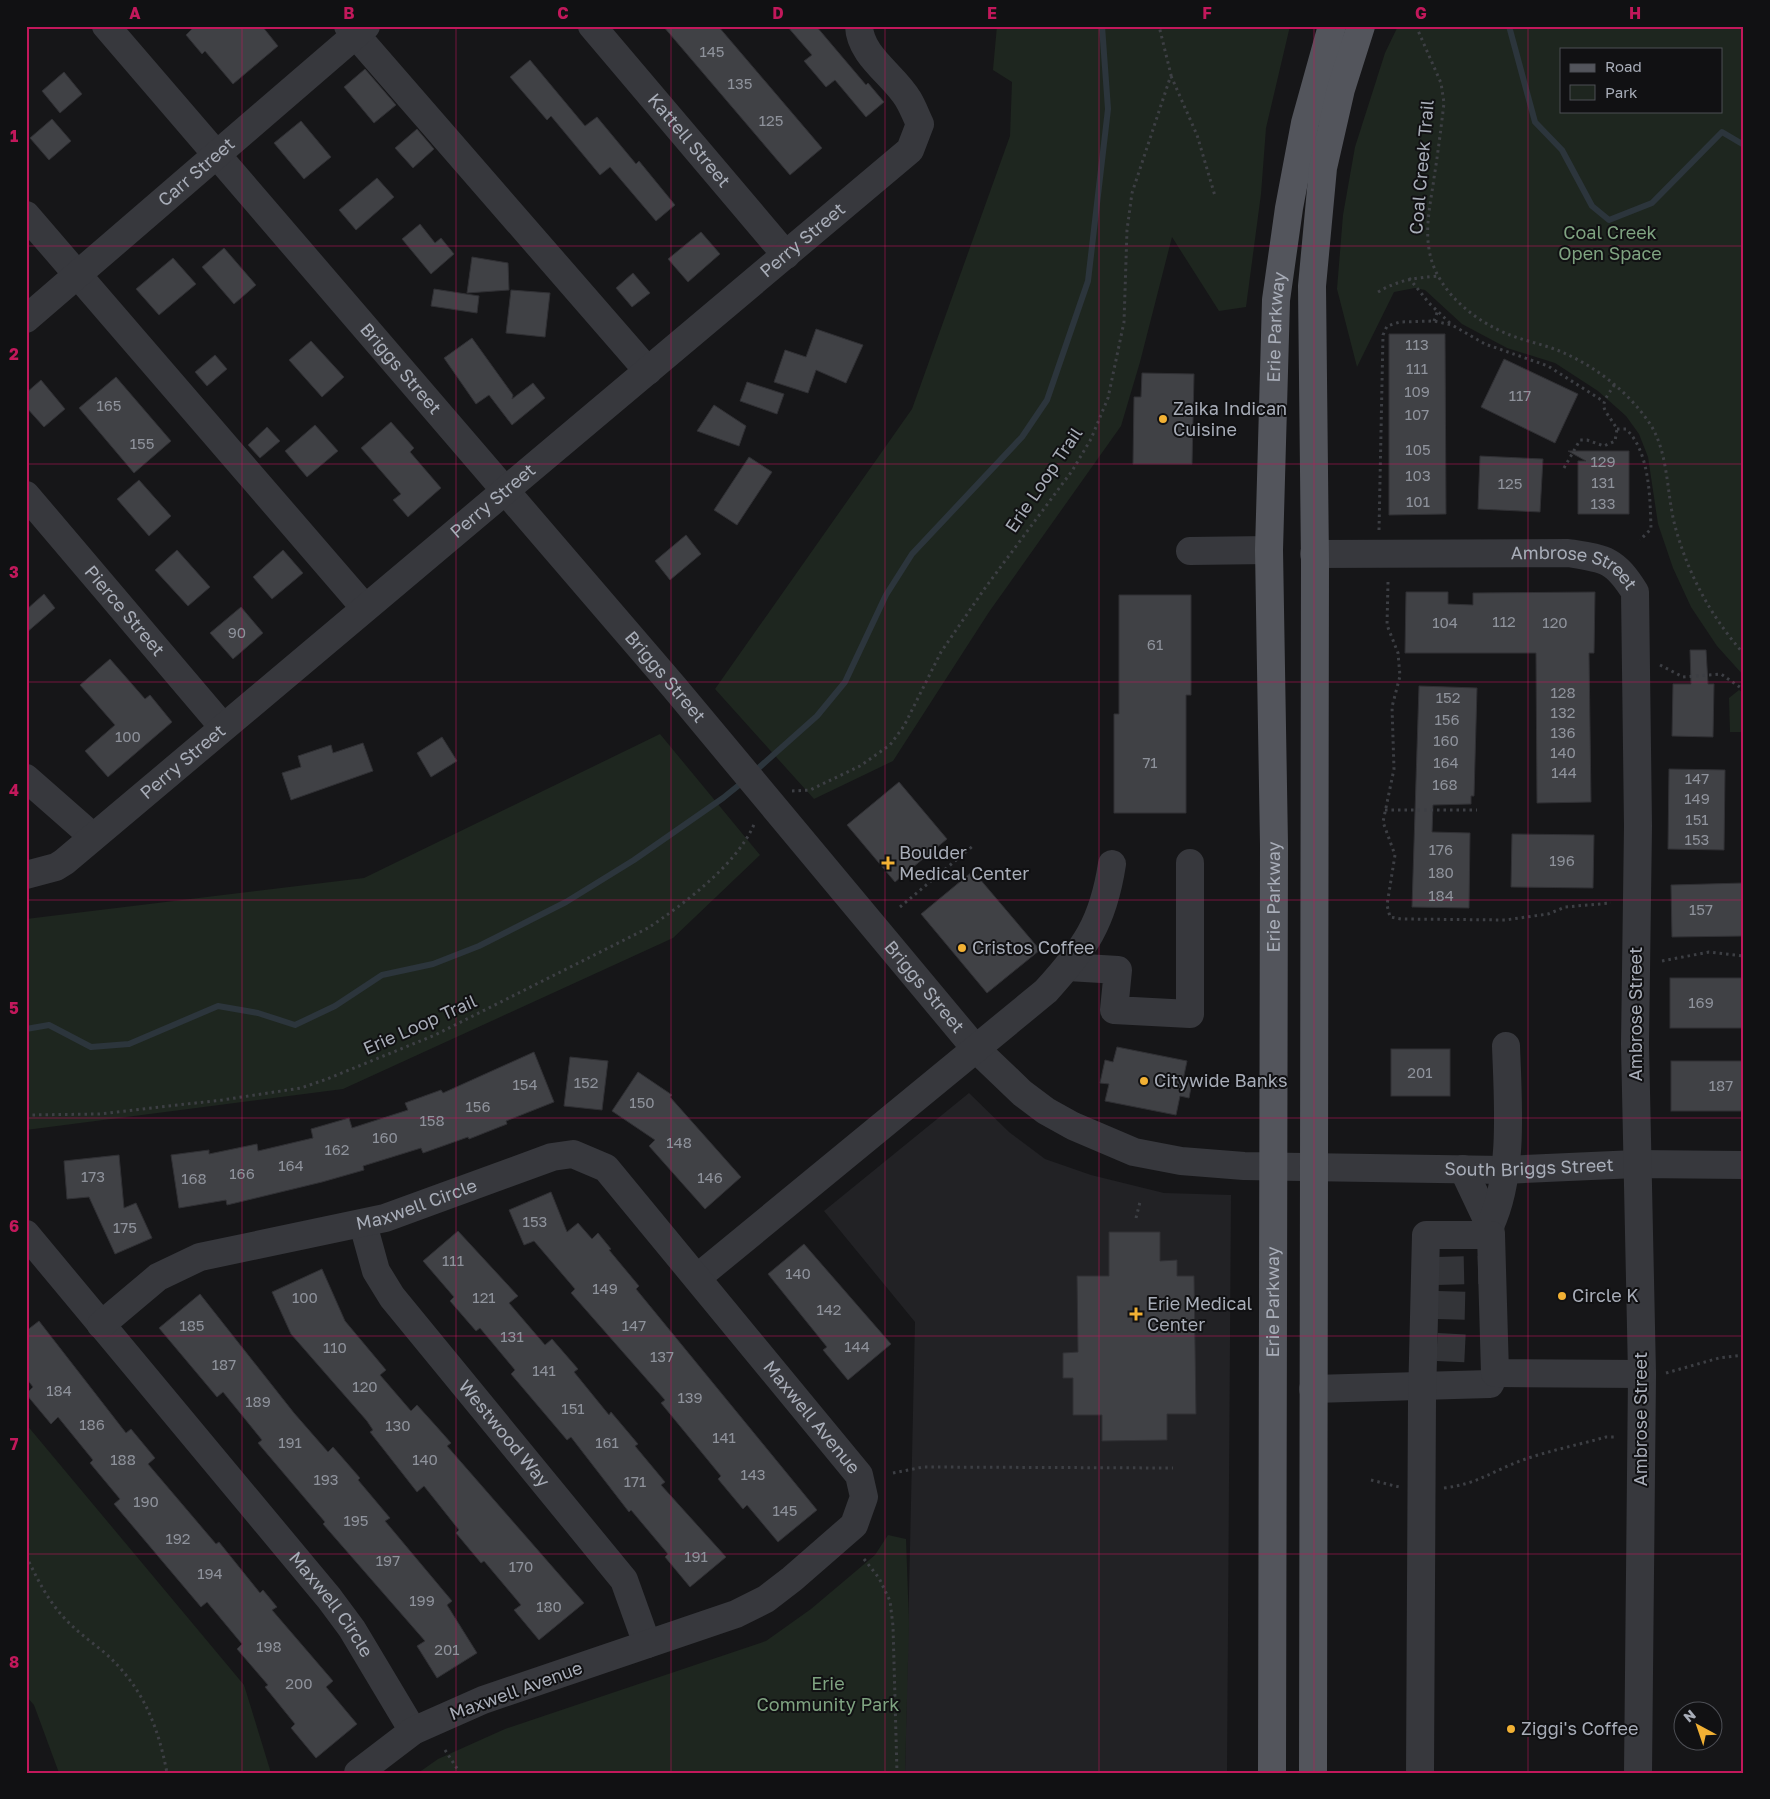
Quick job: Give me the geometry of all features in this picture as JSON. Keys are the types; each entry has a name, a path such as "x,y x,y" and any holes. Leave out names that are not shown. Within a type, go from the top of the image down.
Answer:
{"main road":[{"name":"Erie Parkway","path":"1272,1773 1274,845 1269,550 1276,300 1289,208 1305,123 1332,26"},
{"name":"Erie Parkway","path":"1313,1773 1314,554 1312,286 1323,168 1341,89 1361,26"}],"street":[{"name":"Briggs Street","path":"106,26 729,752 997,1072 1046,1111 1073,1126 1134,1152 1180,1161 1273,1166 1313,1166"},
{"name":"Kattell Street","path":"592,26 786,255"},
{"name":"Perry Street","path":"26,874 56,867 910,150 920,124 908,98 867,50 859,35 859,26"},
{"name":"Carr Street","path":"26,318 357,29"},
{"path":"357,29 648,371"},
{"path":"26,214 365,608"},
{"name":"Pierce Street","path":"26,495 224,727"},
{"path":"1190,551 1269,550"},
{"name":"Ambrose Street","path":"1314,554 1568,553 1600,558 1621,570 1635,592 1638,826 1635,1044 1636,1164 1652,1374 1638,1773"},
{"path":"26,778 92,836"},
{"path":"1068,967 1118,970 1114,1010 1190,1014 1190,863"},
{"path":"698,1277 1046,991 1068,967 1096,926 1108,892 1112,864"},
{"path":"1313,1389 1490,1384 1486,1271 1491,1230 1500,1206 1504,1170 1507,1089 1506,1046"},
{"name":"Maxwell Circle","path":"101,1325 158,1277 200,1257 385,1218 552,1157 573,1154 606,1168 698,1277"},
{"name":"South Briggs Street","path":"1313,1166 1504,1170 1636,1164 1744,1165"},
{"path":"1463,1169 1491,1230"},
{"name":"Westwood Way","path":"363,1224 376,1272 392,1297 624,1580 647,1644"},
{"path":"1420,1773 1422,1386 1430,1346 1431,1304 1426,1235 1491,1230"},
{"name":"Maxwell Circle","path":"26,1234 329,1598 352,1629 413,1731"},
{"name":"Maxwell Avenue","path":"358,1773 413,1731 483,1700 736,1614 766,1599 792,1580 854,1525 864,1497 859,1475 698,1277"},
{"path":"1489,1357 1652,1374"}],"path":[{"path":"1159,26 1171,75 1197,136 1215,196"},
{"name":"Coal Creek Trail","path":"1416,26 1441,83 1444,103 1427,227 1429,250 1438,276 1468,311 1490,326 1564,353 1615,384 1634,402 1649,422 1660,443 1675,526 1693,577 1724,632 1744,654"},
{"name":"Erie Loop Trail","path":"26,1115 100,1114 274,1093 327,1079 435,1035 648,928 680,906 718,873 751,832 771,803 792,790 810,790 860,766 890,745 904,726 941,652 985,588 1072,471 1092,438 1108,398 1124,322 1127,230 1132,193 1171,75"},
{"path":"1378,292 1393,283 1409,278 1438,276"},
{"path":"1409,278 1429,303 1452,325 1485,344 1548,366 1603,401"},
{"path":"1434,321 1438,310"},
{"path":"1379,530 1383,335 1387,326 1400,322 1434,321 1452,325"},
{"path":"1564,468 1580,440 1604,446 1614,441 1617,429 1604,410 1603,401 1615,384"},
{"path":"1617,429 1626,429 1633,435 1643,460 1651,529 1640,540"},
{"path":"1388,582 1387,625 1398,653 1400,676 1392,707 1394,769 1383,822 1395,855 1387,905 1390,917 1401,920 1505,920 1548,914 1565,907 1611,903"},
{"path":"1660,665 1683,677 1721,674 1744,690"},
{"path":"1385,810 1477,810"},
{"path":"900,907 974,845"},
{"path":"1662,961 1709,952 1744,956"},
{"path":"1136,1218 1140,1202"},
{"path":"1652,1374 1719,1358 1744,1355"},
{"path":"1436,1489 1460,1486 1484,1479 1520,1461 1606,1437 1616,1437"},
{"path":"892,1473 923,1466 1173,1468"},
{"path":"1370,1480 1403,1488"},
{"path":"26,1556 44,1591 59,1612 77,1631 106,1654 132,1682 147,1705 161,1739 167,1773"},
{"path":"864,1558 879,1578 890,1601 896,1773"},
{"path":"445,1750 460,1773"}],"shaded area":[{"path":"969,1093 1009,1132 1045,1159 1091,1175 1164,1193 1231,1195 1227,1773 905,1773 915,1322 824,1211"}],"green space":[{"path":"997,26 1290,26 1266,128 1261,194 1246,307 1219,311 1172,237 1140,362 1121,426 989,612 893,761 814,799 715,689 912,409 1010,136 1012,82 993,70"},
{"name":"Coal Creek Open Space","path":"1398,26 1744,26 1744,676 1717,646 1691,607 1673,568 1658,524 1648,457 1639,434 1626,416 1598,391 1555,363 1507,348 1462,324 1425,290 1415,288 1394,292 1357,367 1337,289 1343,215 1355,147 1385,53"},
{"path":"1739,690 1744,693 1744,732 1730,732 1729,698"},
{"path":"660,734 760,855 673,938 343,1089 26,1130 26,919 364,878"},
{"path":"26,1424 244,1685 271,1773 59,1773 34,1705 26,1696"},
{"name":"Erie Community Park","path":"888,1535 906,1539 909,1624 905,1773 418,1773 438,1759 505,1729 766,1641 811,1609 875,1555"}],"building":[{"path":"195,26 262,26 278,46 233,84 205,51 202,54 186,35"},
{"path":"663,26 718,26 822,148 790,175"},
{"path":"787,26 816,26 866,85 868,83 884,102 866,117 835,80 826,87 804,61 812,55"},
{"path":"530,60 585,126 597,117 636,164 639,161 675,205 656,221 610,167 600,175 551,116 547,120 510,77"},
{"path":"365,69 396,105 374,123 344,87"},
{"path":"64,72 82,94 60,113 42,91"},
{"path":"52,119 71,141 49,160 30,138"},
{"path":"301,121 331,157 304,179 274,143"},
{"path":"417,129 434,149 413,168 395,148"},
{"path":"377,178 394,197 356,230 339,210"},
{"path":"420,224 435,243 441,238 454,254 431,274 402,239"},
{"path":"701,232 720,254 688,282 668,259"},
{"path":"224,248 256,285 234,304 202,267"},
{"path":"472,257 508,263 509,290 467,293"},
{"path":"173,258 196,284 159,315 136,289"},
{"path":"633,273 650,293 632,307 616,288"},
{"path":"434,289 479,296 477,313 431,306"},
{"path":"511,290 550,293 545,337 506,333"},
{"path":"816,329 863,345 846,383 816,370 808,393 774,382 785,350 806,357"},
{"path":"1389,334 1445,334 1446,514 1389,515"},
{"path":"472,338 513,395 512,399 533,383 545,398 512,425 489,395 476,404 444,358"},
{"path":"311,341 344,377 322,397 289,360"},
{"path":"215,355 227,369 207,386 195,372"},
{"path":"1504,359 1578,394 1555,443 1481,407"},
{"name":"Zaika Indican Cuisine","path":"1142,373 1194,374 1192,464 1133,464 1134,397 1141,397"},
{"path":"116,377 171,441 134,473 79,408"},
{"path":"41,380 65,409 44,427 26,407 26,393"},
{"path":"747,382 784,394 777,414 740,401"},
{"path":"714,405 746,426 739,446 697,431"},
{"path":"391,422 414,448 410,452 441,488 408,517 393,500 401,494 361,448"},
{"path":"315,425 338,451 307,477 285,451"},
{"path":"267,427 280,441 260,458 248,445"},
{"path":"1568,451 1629,451 1629,514 1578,514 1578,461 1586,461"},
{"path":"1480,456 1543,459 1540,512 1478,509"},
{"path":"749,457 772,472 737,525 714,510"},
{"path":"139,480 171,516 149,536 117,499"},
{"path":"686,535 701,554 670,580 655,561"},
{"path":"177,550 210,587 188,606 155,570"},
{"path":"283,550 303,573 272,599 253,577"},
{"path":"1406,592 1448,592 1448,604 1473,605 1473,593 1595,592 1594,653 1589,653 1591,802 1537,803 1536,653 1405,653"},
{"path":"44,594 55,608 26,633 26,610"},
{"path":"1119,595 1191,595 1191,695 1186,695 1186,813 1114,813 1114,714 1119,714"},
{"path":"241,607 263,633 233,659 210,633"},
{"path":"1690,650 1706,650 1708,684 1714,684 1713,737 1672,736 1673,684 1691,684"},
{"path":"110,659 145,699 150,695 172,722 108,777 85,751 115,725 80,685"},
{"path":"1419,686 1477,688 1474,796 1471,796 1471,804 1433,805 1432,832 1470,833 1469,908 1412,907"},
{"path":"442,737 457,761 431,777 417,753"},
{"path":"363,743 373,771 291,800 282,773 301,767 298,756 331,745 333,753"},
{"path":"1669,769 1725,770 1724,850 1668,849"},
{"path":"899,782 947,839 895,882 847,825"},
{"path":"1512,834 1594,835 1593,888 1511,887"},
{"path":"973,871 1040,950 987,993 921,914"},
{"path":"1744,883 1744,936 1672,937 1671,885"},
{"path":"1670,978 1744,978 1744,1028 1670,1028"},
{"name":"Citywide Banks","path":"1117,1047 1187,1061 1183,1080 1192,1082 1189,1098 1180,1096 1176,1115 1105,1101 1109,1084 1100,1083 1105,1060 1113,1062"},
{"path":"1391,1049 1450,1049 1450,1096 1391,1096"},
{"path":"534,1052 554,1102 506,1121 507,1124 469,1139 468,1137 423,1153 421,1148 363,1166 364,1170 322,1182 227,1205 226,1200 179,1208 171,1155 209,1150 209,1154 257,1144 258,1151 313,1138 311,1129 349,1118 352,1128 408,1110 405,1103 441,1090 443,1093"},
{"path":"570,1057 608,1061 602,1110 564,1106"},
{"path":"1671,1061 1744,1061 1744,1111 1671,1111"},
{"path":"638,1072 672,1095 670,1097 741,1177 705,1209 649,1146 655,1140 612,1111"},
{"path":"119,1155 124,1208 136,1203 152,1238 115,1254 89,1197 67,1199 64,1161"},
{"path":"551,1192 567,1232 578,1223 592,1239 598,1233 611,1249 609,1250 639,1286 636,1289 817,1510 778,1542 747,1505 743,1509 718,1479 721,1476 661,1403 665,1400 571,1293 575,1289 534,1241 524,1245 509,1210"},
{"path":"458,1231 518,1296 509,1303 545,1345 552,1339 578,1369 574,1372 609,1415 611,1412 638,1444 635,1446 665,1482 661,1485 726,1557 690,1587 665,1557 668,1554 631,1510 629,1512 571,1437 567,1440 511,1374 515,1370 480,1328 476,1331 450,1301 454,1297 423,1261"},
{"name":"Erie Medical Center","path":"1109,1232 1160,1232 1160,1261 1177,1260 1177,1276 1194,1276 1196,1414 1167,1414 1167,1440 1102,1441 1102,1415 1073,1415 1073,1378 1063,1378 1063,1353 1078,1352 1077,1276 1109,1276"},
{"path":"804,1244 891,1344 848,1380 823,1350 827,1347 768,1274"},
{"path":"322,1269 345,1321 386,1370 380,1375 411,1411 417,1405 436,1426 451,1443 447,1446 584,1603 539,1640 514,1610 521,1605 484,1561 481,1563 456,1533 459,1530 424,1486 417,1492 370,1432 373,1430 367,1421 291,1334 272,1292"},
{"path":"200,1294 294,1413 328,1452 333,1447 360,1478 358,1480 390,1518 385,1521 452,1601 447,1605 477,1653 437,1678 417,1646 425,1641 323,1524 325,1522 258,1443 262,1440 223,1392 217,1397 159,1328"},
{"path":"39,1321 126,1433 131,1429 155,1458 148,1464 216,1544 219,1542 260,1593 263,1590 277,1607 272,1610 333,1681 326,1687 357,1724 316,1758 291,1728 295,1724 265,1687 268,1685 237,1649 242,1644 207,1602 201,1607 114,1504 120,1499 90,1463 93,1460 58,1417 51,1424 26,1394 33,1387 26,1378 26,1331"}],"waterway":[{"path":"754,772 817,716 845,682 886,595 912,554 1022,437 1047,400 1088,281 1108,109 1102,26"},
{"path":"1509,26 1535,122 1562,150 1592,206 1609,220 1652,203 1722,132 1744,145"},
{"path":"26,1029 49,1025 91,1047 129,1044 218,1006 258,1013 295,1025 335,1006 382,975 433,964 479,946 566,902 634,860 723,798 744,781"}],"tunnel":[{"path":"1436,1271 1480,1270"},
{"path":"1437,1305 1479,1306"},
{"path":"1437,1347 1478,1349"}],"place":[{"name":"Zaika Indican Cuisine","path":"1163,419"},
{"name":"Boulder Medical Center","path":"888,863"},
{"name":"Cristos Coffee","path":"962,948"},
{"name":"Citywide Banks","path":"1144,1081"},
{"name":"Circle K","path":"1562,1296"},
{"name":"Erie Medical Center","path":"1136,1314"},
{"name":"Ziggi's Coffee","path":"1511,1729"}]}
